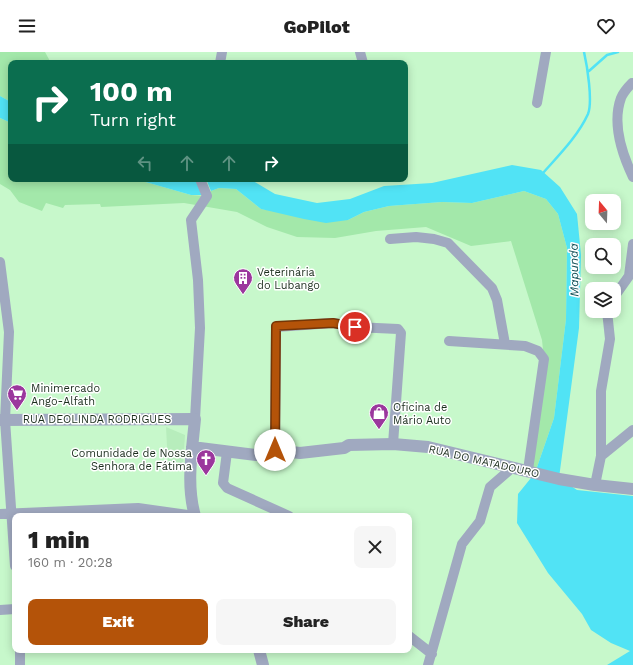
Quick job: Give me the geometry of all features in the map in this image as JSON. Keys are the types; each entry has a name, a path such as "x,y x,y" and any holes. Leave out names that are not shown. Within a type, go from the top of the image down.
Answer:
{"street":[{"path":"537,103 546,52"},
{"path":"632,83 621,97 618,112 621,143 625,161 633,177"},
{"path":"194,513 190,498 190,484 198,385 200,328 198,280 191,220 202,206 207,196 201,182"},
{"path":"390,239 434,238 448,243 492,288 497,300 505,344"},
{"path":"621,287 629,276 633,244"},
{"path":"0,262 4,337 3,420 12,526"},
{"path":"595,485 601,456 602,390 610,339 608,318"},
{"path":"275,450 276,326 298,324 333,323 355,327 398,328 402,333 393,444"},
{"path":"449,341 526,346 538,352 544,359 532,472"},
{"name":"RUA DEOLINDA RODRIGUES","path":"3,420 195,419"},
{"path":"601,456 633,430"},
{"name":"RUA DO MATADOURO","path":"192,447 256,455 275,450 300,453 344,448 349,445 393,444 428,447 559,479 633,489"},
{"path":"227,452 223,484 227,488 282,513"},
{"path":"428,665 462,544 480,521 490,488 514,467"},
{"path":"0,514 138,508 174,513"},
{"path":"0,610 12,609"},
{"path":"412,638 432,654"},
{"path":"20,653 20,665"},
{"path":"260,653 263,665"}],"shaded area":[{"path":"0,52 45,52 49,60 8,60 8,100 0,96"},
{"path":"0,118 8,122 8,182 146,182 191,195 207,196 211,191 219,188 236,189 261,209 348,220 364,212 389,206 442,202 472,203 524,191 546,199 558,214 567,248 566,319 554,418 535,473 528,470 544,359 542,340 511,241 471,246 426,227 376,231 335,238 297,237 267,227 237,212 184,203 101,207 100,204 65,205 63,208 46,203 42,211 19,202 10,190 0,184"},
{"path":"166,427 185,435 183,465 168,465"}],"water":[{"path":"0,96 8,100 8,122 0,118"},
{"name":"Mapunda","path":"512,165 541,170 560,187 577,214 581,255 579,328 559,478 577,490 633,496 633,665 607,665 630,651 611,643 591,630 582,614 548,573 517,523 518,494 535,473 554,418 566,319 567,248 558,214 546,199 524,191 472,203 442,202 389,206 364,212 348,220 326,223 261,209 236,189 219,188 211,191 207,182 255,182 275,194 317,203 350,199 384,186 432,183"},
{"path":"146,182 196,182 202,195 191,195"}],"waterway":[{"path":"543,173 574,138 588,114 590,92 584,52"},
{"path":"589,71 607,55 618,52"}],"place":[{"name":"Veterinária do Lubango","path":"243,295"},
{"name":"Minimercado Ango-Alfath","path":"17,411"},
{"name":"Oficina de Mário Auto","path":"379,430"},
{"name":"Comunidade de Nossa Senhora de Fátima","path":"206,476"}],"route":[{"path":"275,450 276,326 333,323 355,327"}]}
